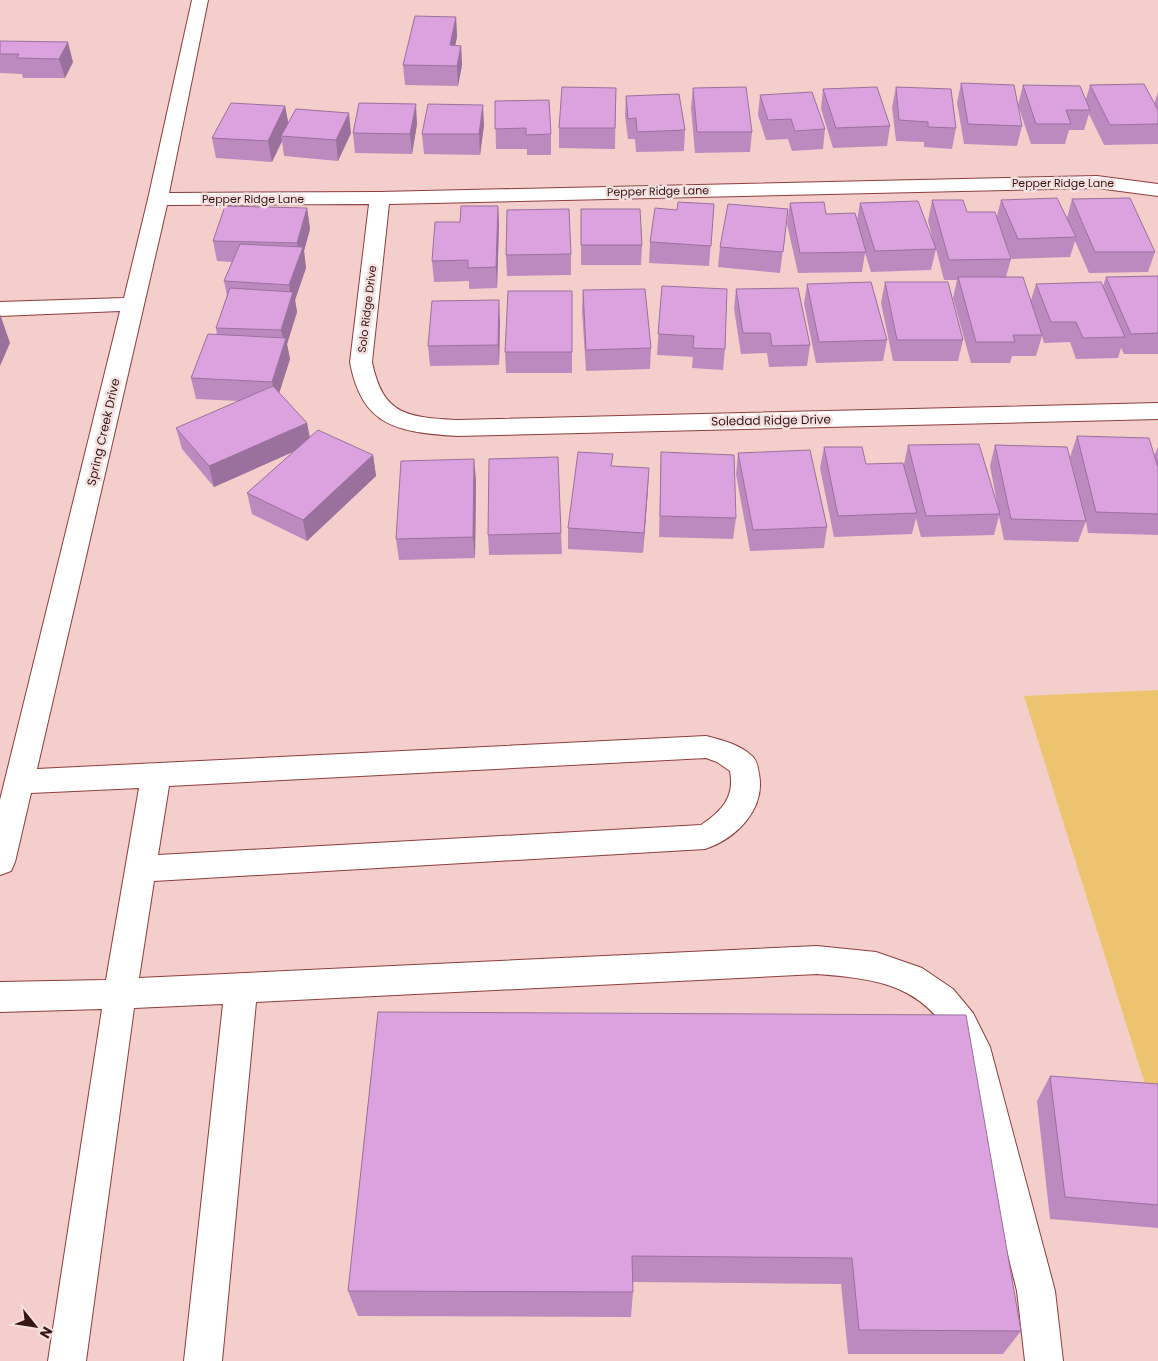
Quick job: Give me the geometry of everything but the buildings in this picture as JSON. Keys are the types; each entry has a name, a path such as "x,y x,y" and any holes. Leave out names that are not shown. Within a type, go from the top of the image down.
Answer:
{"street":[{"name":"Spring Creek Drive","path":"0,862 158,199 200,0"},
{"name":"Pepper Ridge Lane","path":"158,199 380,198 1089,182 1129,184 1158,190"},
{"name":"Solo Ridge Drive","path":"380,198 361,362 363,382 370,398 386,413"},
{"path":"0,309 133,304"},
{"name":"Soledad Ridge Drive","path":"386,413 422,426 457,428 1158,411"},
{"path":"19,782 706,747 726,753 743,765 747,786 739,808 721,830 705,837 140,869"},
{"path":"67,1361 120,994 156,775"},
{"path":"0,997 120,994 817,960 860,963 903,973 925,984 957,1017 973,1047 1036,1291 1044,1361"},
{"path":"203,1361 241,988"}],"shaded area":[{"path":"1158,690 1158,1126 1024,696"}]}
